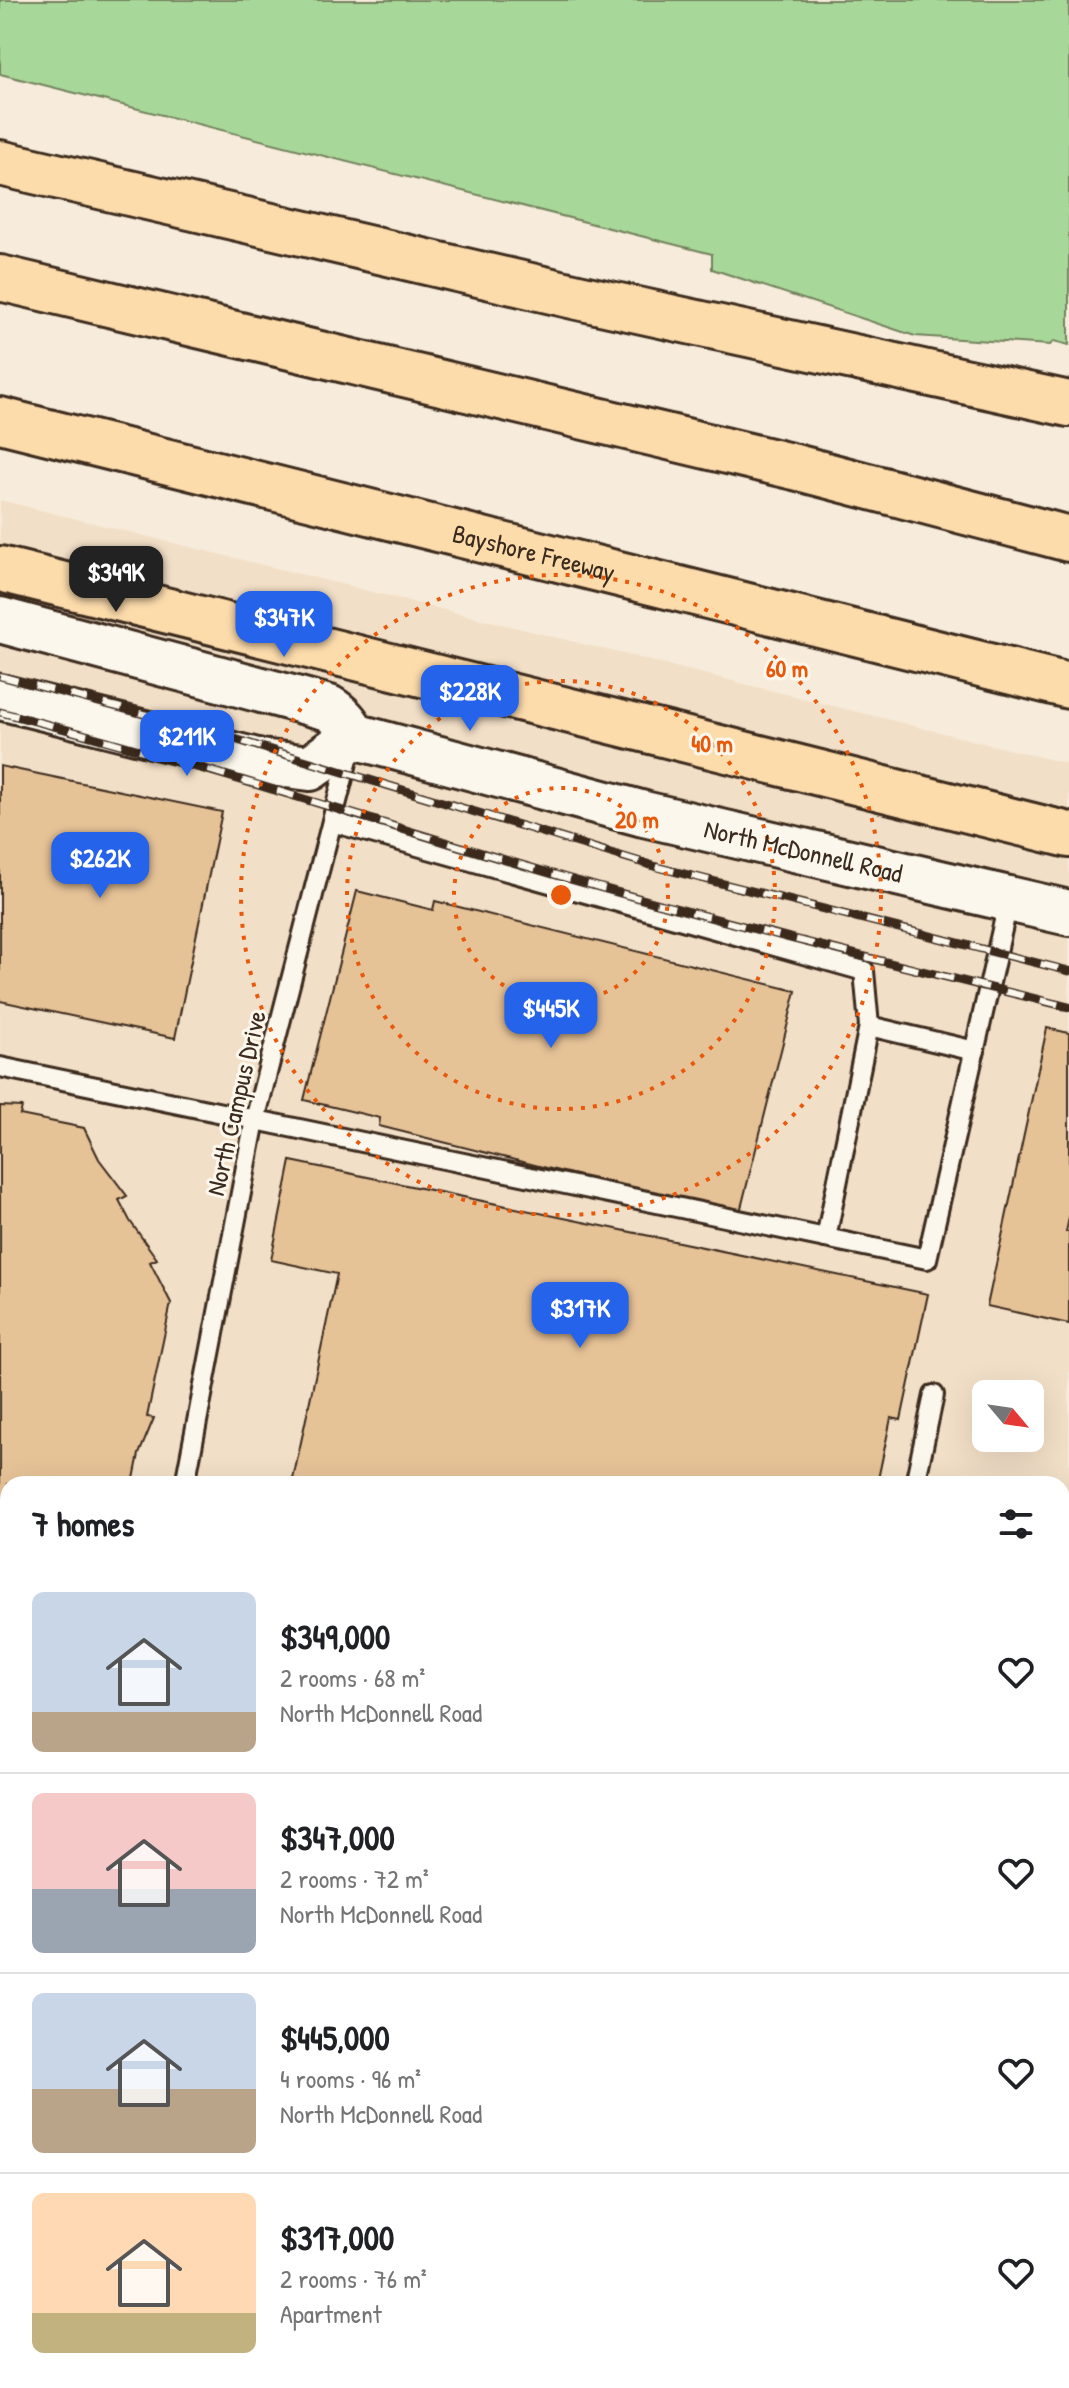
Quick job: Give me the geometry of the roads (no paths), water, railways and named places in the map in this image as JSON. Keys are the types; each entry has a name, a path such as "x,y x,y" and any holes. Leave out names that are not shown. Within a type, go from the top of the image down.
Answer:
{"highway":[{"path":"0,163 578,297 1069,404"},
{"path":"0,278 795,467 1069,539"},
{"name":"Bayshore Freeway","path":"0,420 1069,686"},
{"path":"0,569 1069,835"}],"street":[{"path":"0,620 329,708 340,714 354,736 310,768 261,762 0,697"},
{"name":"North McDonnell Road","path":"354,736 629,810 1069,913"}],"lane":[{"name":"North Campus Drive","path":"187,1476 255,1120 354,736"},
{"path":"332,822 864,971 869,1026 826,1238"},
{"path":"0,1067 927,1259 1009,899"},
{"path":"869,1026 975,1051"},
{"path":"917,1476 934,1395"}],"railway":[{"path":"0,676 208,731 657,867 1069,971"},
{"path":"0,712 143,751 632,896 1069,1007"}]}
